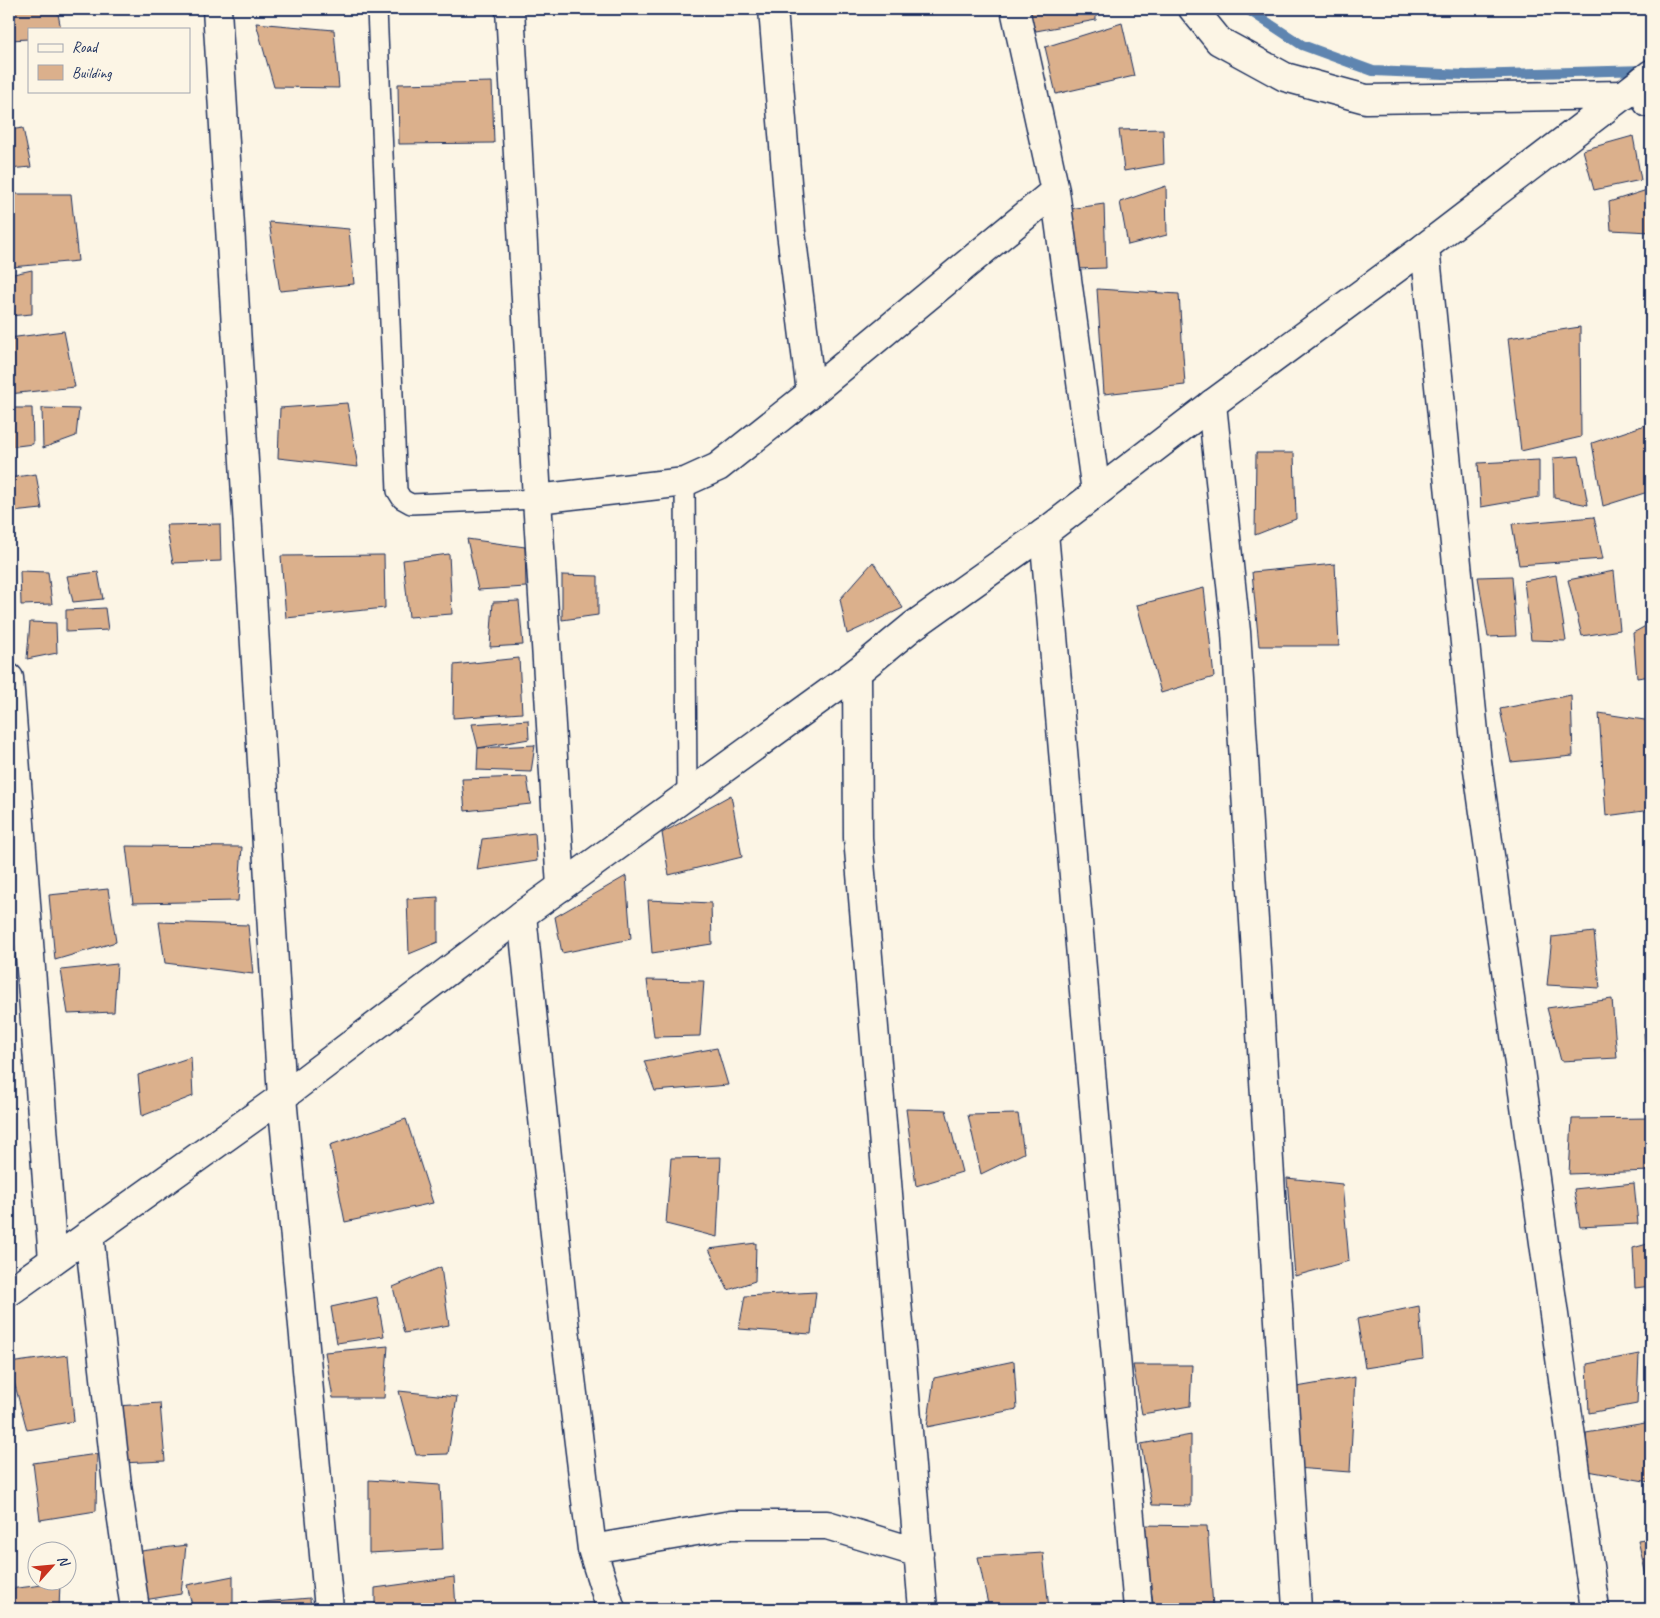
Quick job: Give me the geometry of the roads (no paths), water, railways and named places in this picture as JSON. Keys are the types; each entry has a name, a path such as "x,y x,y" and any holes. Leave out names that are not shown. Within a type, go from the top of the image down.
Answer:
{"street":[{"path":"217,9 282,1097 329,1609"},
{"path":"510,9 561,887"},
{"path":"773,9 791,232 811,393"},
{"path":"1015,9 1055,191 1096,492"},
{"path":"1193,9 1219,41 1285,76 1366,99 1645,96"},
{"path":"9,1292 282,1097 522,915 857,672 913,626 1044,533 1212,404 1425,247 1645,96"},
{"path":"537,499 685,482 718,467 811,393 1055,191"},
{"path":"1425,247 1477,762 1595,1609"},
{"path":"1212,404 1236,632 1298,1609"},
{"path":"1044,533 1138,1609"},
{"path":"857,672 858,838 923,1609"},
{"path":"9,678 53,1260"},
{"path":"522,915 564,1321 592,1549 611,1609"},
{"path":"89,1234 117,1485 135,1609"},
{"path":"592,1549 731,1525 826,1525 919,1553"}],"lane":[{"path":"377,9 397,491 402,499 411,504 537,499"},
{"path":"685,482 687,796"}],"waterway":[{"path":"1247,9 1302,45 1373,71 1467,75 1645,70"}]}
